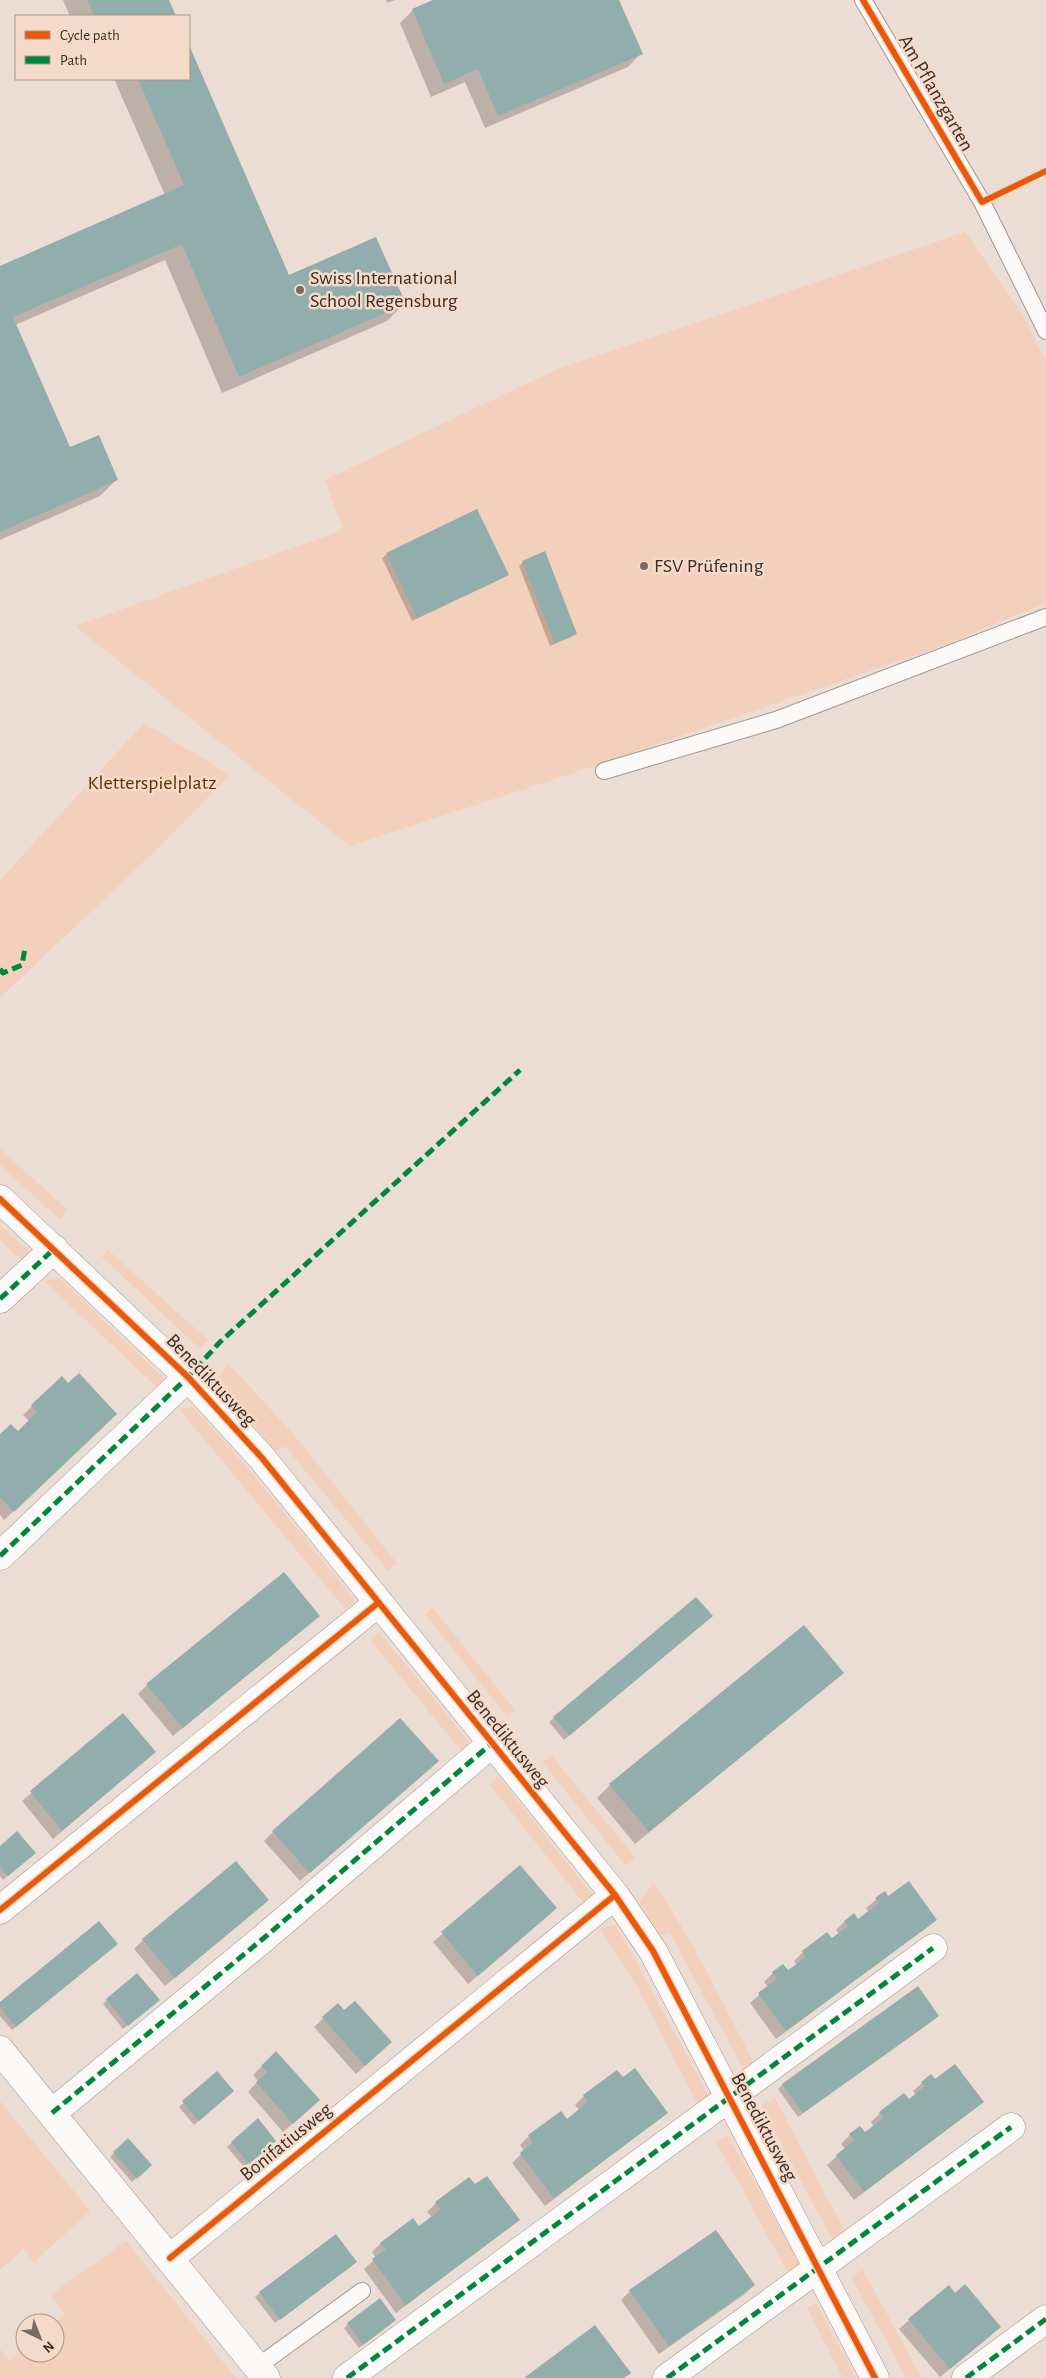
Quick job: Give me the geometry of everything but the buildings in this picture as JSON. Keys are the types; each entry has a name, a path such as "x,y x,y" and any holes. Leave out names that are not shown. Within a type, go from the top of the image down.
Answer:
{"street":[{"name":"Benediktusweg","path":"0,1199 188,1377 262,1458 491,1744 615,1895 653,1952 819,2267 875,2378"},
{"path":"0,1299 54,1249"},
{"name":"Benediktusweg","path":"8,1548 188,1377"},
{"path":"0,1910 378,1602"},
{"name":"Benediktusweg","path":"52,2113 265,1937 491,1744"},
{"name":"Bonifatiusweg","path":"170,2258 615,1895"},
{"name":"Benediktusweg","path":"347,2378 933,1948"},
{"path":"0,2050 261,2373"},
{"path":"667,2378 1011,2127"},
{"path":"966,2378 1046,2320"}],"lane":[{"name":"Am Pflanzgarten","path":"863,0 982,202 1046,330"},
{"path":"604,771 776,720 1046,617"},
{"path":"261,2373 362,2291"}],"green space":[{"name":"FSV Prüfening","path":"965,232 1020,310 1046,360 1046,603 942,646 567,775 350,846 75,626 343,530 325,480 555,370"},
{"name":"Kletterspielplatz","path":"144,723 230,775 156,850 0,998 0,880"},
{"path":"0,1149 68,1210 60,1220 0,1165"},
{"path":"0,1225 29,1251 25,1263 0,1241"},
{"path":"108,1250 208,1340 200,1349 102,1257"},
{"path":"58,1277 166,1380 162,1392 44,1281"},
{"path":"228,1363 295,1436 397,1563 388,1571 285,1446 276,1452 216,1380"},
{"path":"193,1407 254,1475 355,1601 345,1609 179,1409"},
{"path":"433,1608 515,1710 507,1717 425,1614"},
{"path":"379,1632 472,1745 463,1753 370,1640"},
{"path":"551,1755 636,1858 626,1866 542,1762"},
{"path":"498,1776 592,1894 583,1902 489,1784"},
{"path":"654,1882 694,1947 755,2065 744,2071 670,1933 661,1936 639,1902"},
{"path":"616,1925 710,2098 698,2105 634,1982 599,1928"},
{"path":"775,2098 847,2235 833,2242 761,2105"},
{"path":"0,2101 90,2211 34,2262 24,2249 0,2270"},
{"path":"728,2135 801,2266 788,2273 716,2142"},
{"path":"126,2241 236,2378 0,2378 0,2349 9,2360 15,2355 15,2363 65,2363 65,2313 50,2295"},
{"path":"863,2270 922,2378 906,2378 851,2277"},
{"path":"816,2302 856,2378 843,2378 807,2308"}],"marked path":[{"path":"0,969 3,973 22,965 25,948"},
{"path":"0,1556 188,1377 220,1342 520,1070"},
{"path":"0,1299 54,1249"},
{"path":"52,2113 265,1937 491,1744"},
{"path":"347,2378 933,1948"},
{"path":"667,2378 1011,2127"},
{"path":"966,2378 1046,2319"}],"cycle path":[{"path":"863,0 982,202 1046,171"},
{"path":"0,1199 188,1377 262,1458 615,1895 653,1951 875,2378"},
{"path":"0,1910 378,1603"},
{"path":"170,2258 615,1895"}],"place":[{"name":"Swiss International School Regensburg","path":"300,290"},
{"name":"FSV Prüfening","path":"644,566"}]}
